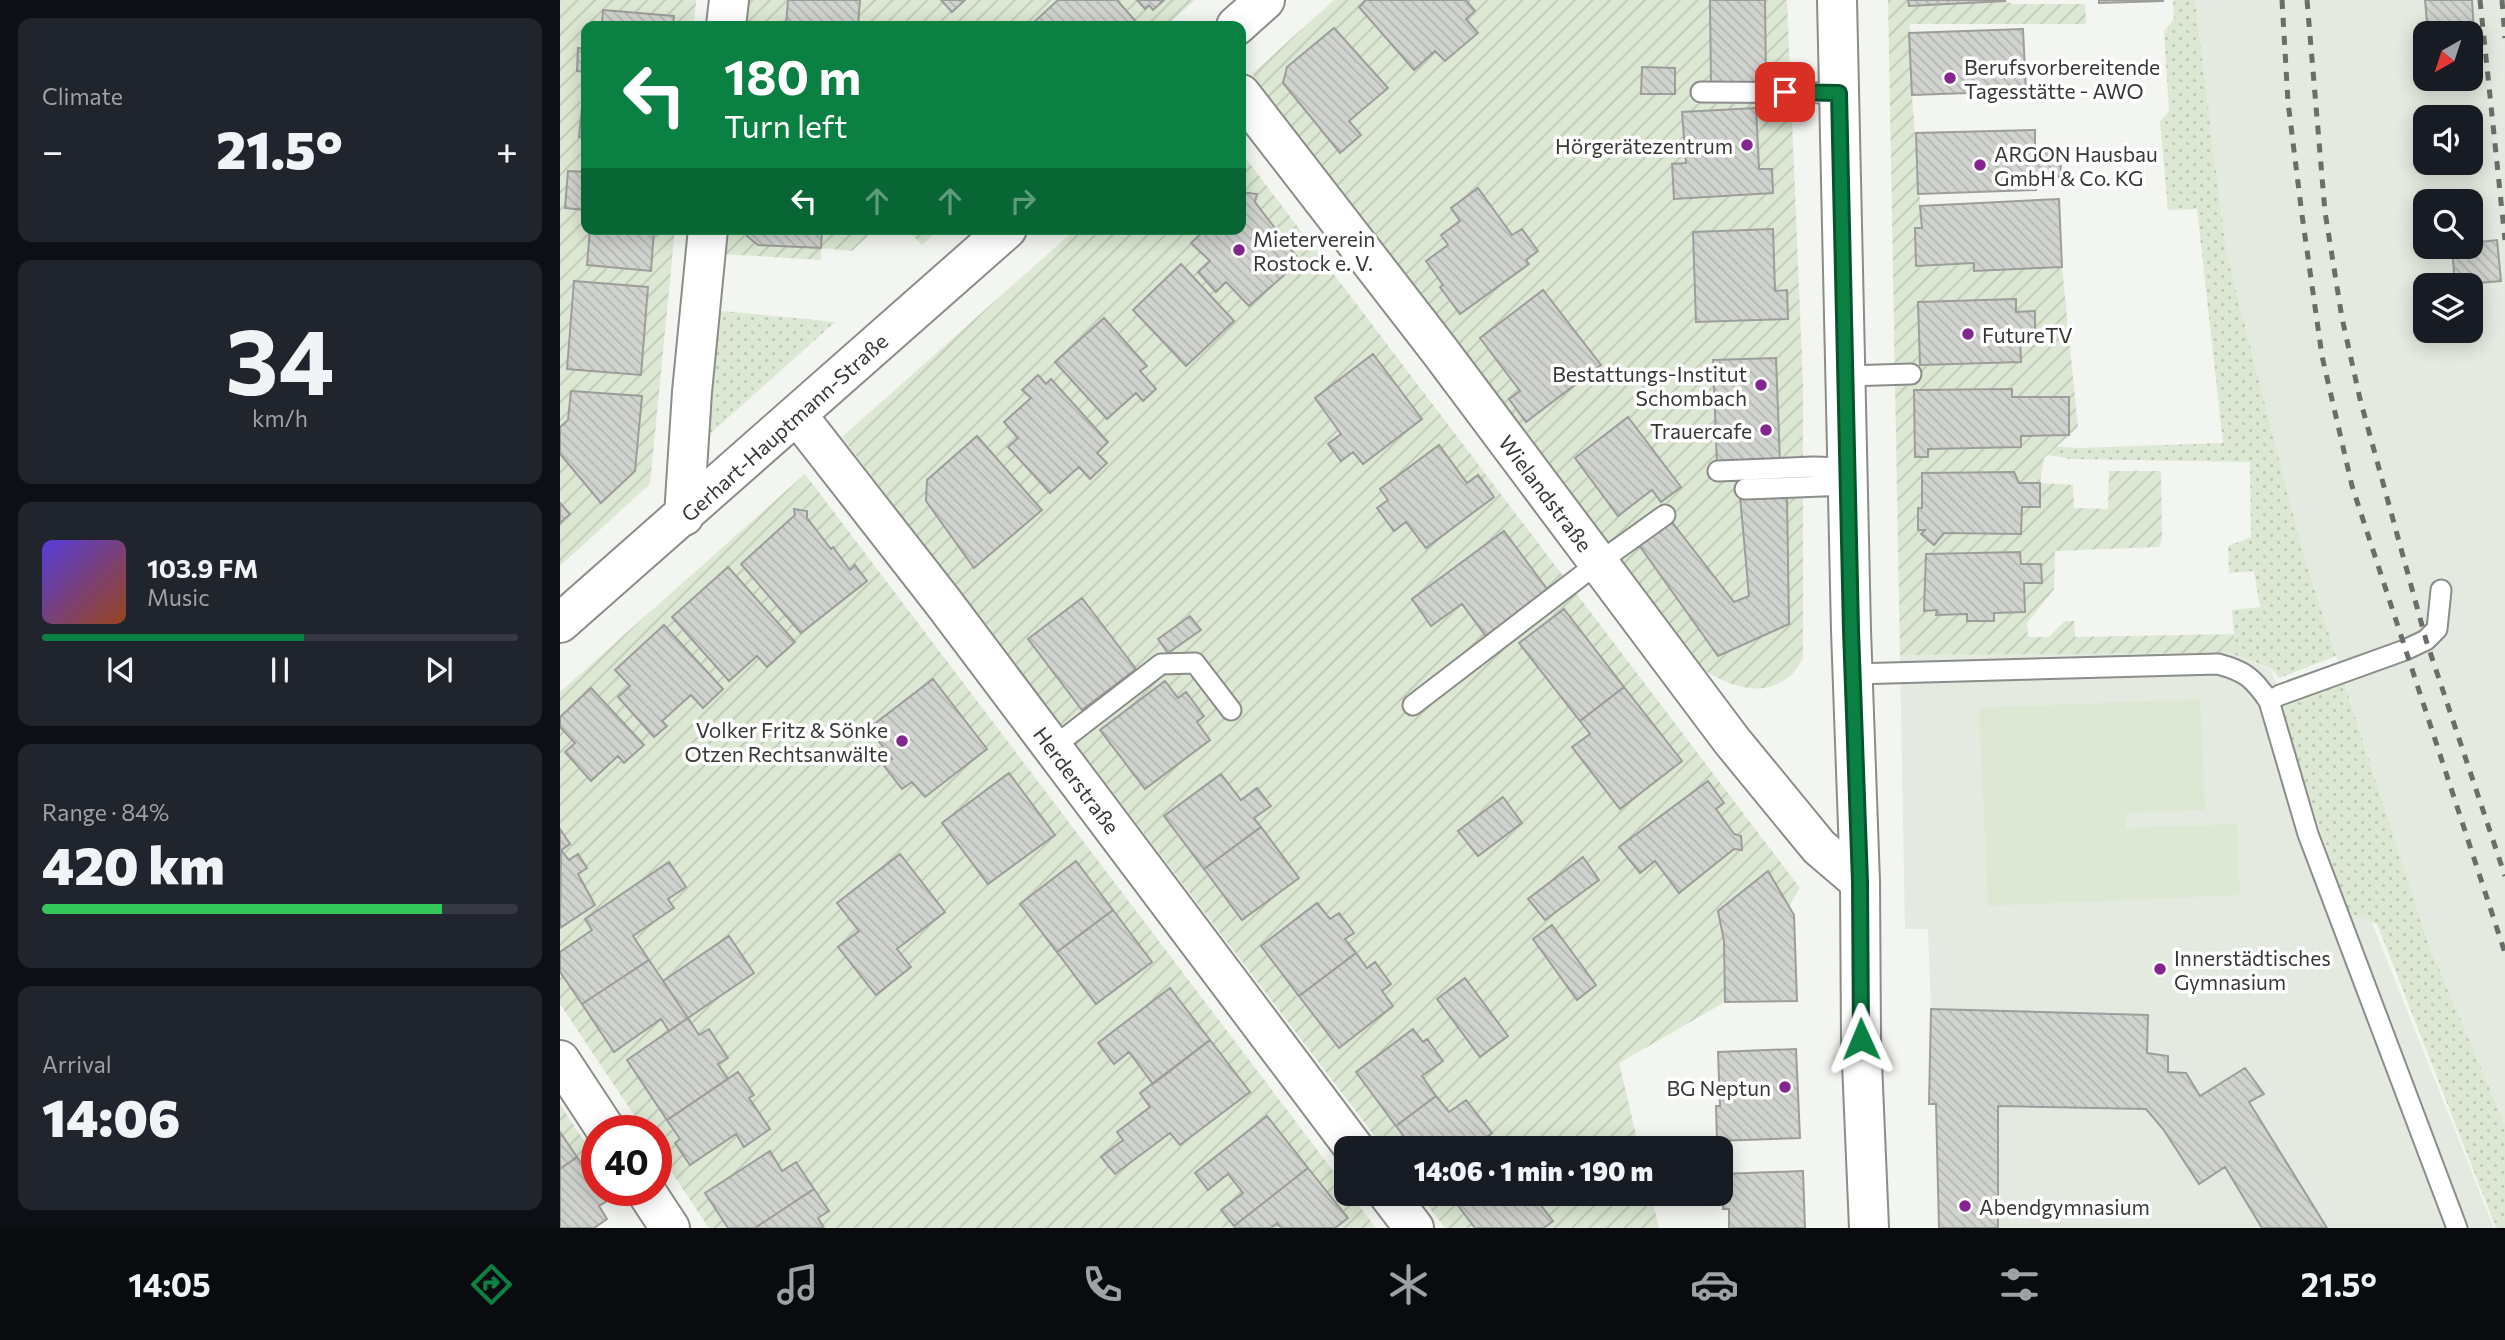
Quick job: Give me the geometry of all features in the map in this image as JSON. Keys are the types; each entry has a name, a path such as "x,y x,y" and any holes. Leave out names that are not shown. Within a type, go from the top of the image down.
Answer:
{"street":[{"path":"727,21 729,0"},
{"path":"1242,21 1265,0"},
{"path":"1837,0 1860,882 1861,1039 1869,1228"},
{"name":"Wielandstraße","path":"1246,100 1439,350 1732,741 1819,847 1860,882"},
{"path":"684,516 692,392 707,235"},
{"name":"Gerhart-Hauptmann-Straße","path":"560,623 1000,235"},
{"name":"Herderstraße","path":"797,415 1345,1136"},
{"path":"560,1060 596,1115"},
{"path":"656,1206 670,1228"},
{"path":"1397,1206 1414,1228"}],"lane":[{"path":"1701,92 1839,93"},
{"path":"1846,376 1911,374"},
{"path":"1718,471 1800,467 1848,477"},
{"path":"1745,489 1848,477"},
{"path":"1413,705 1598,562 1665,515"},
{"path":"2269,701 2426,640 2439,623 2441,590"},
{"path":"1052,748 1161,664 1195,663 1231,710"},
{"path":"1853,674 2218,664 2240,670 2258,686 2269,701 2308,834 2457,1228"}],"shaded area":[{"path":"2195,0 2505,0 2505,1125 2429,945 2303,553 2226,251"},
{"name":"Innerstädtisches Gymnasium","path":"2230,653 2271,670 2494,1228 1939,1228 1936,1104 1929,1104 1931,1009 1928,929 1905,929 1900,655"}],"green space":[{"path":"560,0 696,0 694,21 581,21 581,235 674,235 650,484 560,566"},
{"path":"748,0 1195,0 1172,21 746,21"},
{"path":"1334,0 1787,0 1803,384 1803,659 1790,676 1768,687 1746,688 1702,669 1252,74"},
{"path":"1888,0 1908,0 1909,6 2005,1 2013,4 2085,4 2086,24 1910,24 1912,95 1922,227 1915,229 1916,266 1974,263 1974,271 2062,267 2078,427 2044,458 2040,483 2073,485 2074,508 2108,509 2109,471 2161,471 2162,538 2159,547 2055,551 2054,589 2027,623 2028,637 2049,637 2065,621 2074,621 2075,637 2234,634 2230,653 1900,655"},
{"path":"2173,0 2195,0 2226,251 2303,553 2336,656 2279,678 2272,669 2230,653 2234,634 2232,610 2260,607 2254,571 2229,573 2228,546 2251,537 2250,462 2071,459 2024,451 2023,444 2080,448 2223,443 2197,209 2168,210 2160,121 2169,111 2164,31 2174,19"},
{"path":"1246,159 1800,888 1789,906 1767,871 1718,911 1724,941 1725,1002 1619,1063 1636,1136 1375,1136 842,437 1069,235 1246,235"},
{"path":"724,235 869,235 852,251 821,248 821,260 722,254"},
{"path":"912,235 933,235 922,245"},
{"path":"723,311 835,322 701,442 713,319"},
{"path":"805,474 1334,1172 1334,1206 1359,1206 1376,1228 709,1228 672,1173 672,1115 634,1115 560,1004 560,692"},
{"path":"2344,682 2429,945 2505,1125 2505,1228 2496,1228 2377,924 2349,913 2279,708"},
{"path":"2200,699 2205,810 2126,813 2126,828 2237,824 2240,895 1988,906 1979,708"},
{"path":"560,1104 581,1136 581,1163 560,1132"},
{"path":"1428,1206 1654,1206 1659,1228 1445,1228"}],"building":[{"path":"788,0 860,0 858,21 786,21"},
{"path":"941,0 965,0 952,12"},
{"path":"1058,0 1117,0 1135,21 1035,21"},
{"path":"1137,0 1164,0 1153,10 1149,5 1145,9"},
{"path":"1366,0 1466,0 1475,11 1466,19 1478,33 1445,61 1435,51 1414,70 1359,7"},
{"path":"1710,0 1765,0 1766,83 1711,84"},
{"path":"1908,0 2005,0 2005,1 1909,6"},
{"path":"2099,0 2163,0 2163,1 2099,3"},
{"path":"2425,0 2472,0 2473,21 2427,21"},
{"path":"603,10 674,16 674,21 602,21"},
{"path":"1334,28 1388,88 1349,121 1361,135 1340,153 1283,83 1287,67"},
{"path":"2023,29 2026,91 1912,95 1909,33"},
{"path":"578,48 581,48 581,71 577,71"},
{"path":"1642,67 1675,68 1675,94 1641,94"},
{"path":"1756,108 1759,169 1772,169 1773,193 1674,199 1672,164 1686,163 1682,112"},
{"path":"2035,130 2035,149 2060,148 2061,177 2036,178 2036,190 1918,194 1916,133"},
{"path":"568,171 581,172 581,210 565,208"},
{"path":"1478,188 1512,235 1522,229 1538,251 1526,260 1529,264 1460,314 1440,287 1443,285 1426,261 1448,245 1441,235 1460,221 1451,208"},
{"path":"1246,193 1257,194 1255,202 1300,261 1249,306 1226,282 1216,292 1198,272 1210,261 1191,243 1200,235 1246,235"},
{"path":"2059,199 2062,267 1974,271 1974,263 1916,266 1915,228 1922,228 1920,206"},
{"path":"1773,229 1775,291 1787,290 1788,319 1696,322 1693,232"},
{"path":"590,235 654,235 651,271 587,265"},
{"path":"822,235 821,248 758,245 747,236"},
{"path":"2497,240 2501,281 2483,283 2483,273 2454,273 2453,259 2483,259 2483,242"},
{"path":"1181,264 1234,321 1186,366 1133,310"},
{"path":"574,281 648,287 641,375 567,369"},
{"path":"1543,290 1601,365 1526,422 1509,399 1520,391 1480,338"},
{"path":"2016,299 2016,312 2035,311 2035,336 2020,337 2021,362 1920,365 1918,302"},
{"path":"1104,318 1147,366 1140,371 1156,389 1143,401 1136,393 1107,419 1055,362"},
{"path":"1373,354 1422,419 1363,464 1353,452 1341,461 1328,444 1341,434 1315,398"},
{"path":"1776,358 1780,463 1717,465 1713,360"},
{"path":"1038,375 1046,384 1051,379 1108,442 1097,453 1107,463 1090,479 1079,467 1050,493 1008,447 1018,438 1004,422 1031,398 1022,390"},
{"path":"2012,389 2012,397 2069,397 2069,435 2021,436 2021,447 1928,449 1928,457 1915,457 1914,390"},
{"path":"571,391 642,396 635,471 601,503 560,454 560,427 568,420"},
{"path":"1628,417 1681,487 1661,502 1652,490 1618,516 1575,458"},
{"path":"977,436 1042,510 974,568 926,501 927,480"},
{"path":"1439,445 1467,483 1478,475 1494,497 1426,548 1406,522 1394,531 1377,508 1388,500 1380,489"},
{"path":"2014,472 2019,483 2040,483 2040,507 2022,507 2021,534 1944,533 1934,545 1921,534 1925,530 1918,530 1918,508 1922,508 1922,473"},
{"path":"1740,496 1787,497 1789,624 1718,656 1639,545 1672,522 1734,602 1749,596"},
{"path":"560,503 570,514 560,523"},
{"path":"794,509 807,511 807,518 831,549 833,547 850,570 855,565 867,581 801,633 741,564 795,515"},
{"path":"1504,531 1550,593 1488,639 1462,604 1431,626 1412,599"},
{"path":"2020,552 2021,564 2041,564 2042,583 2024,583 2025,612 1994,613 1994,621 1967,621 1967,614 1936,615 1937,610 1924,611 1926,554"},
{"path":"728,567 795,642 767,667 757,656 729,681 672,617"},
{"path":"1082,598 1136,669 1082,710 1028,639"},
{"path":"1564,609 1624,687 1580,721 1519,643"},
{"path":"1190,616 1201,630 1168,653 1158,639"},
{"path":"664,625 723,689 703,708 691,695 662,721 667,726 654,737 618,697 630,686 615,670"},
{"path":"933,679 987,749 925,797 912,782 902,789 884,766 892,759 869,728"},
{"path":"1165,681 1178,698 1186,692 1204,716 1197,722 1210,740 1145,789 1100,730"},
{"path":"1624,687 1682,761 1620,809 1572,747 1590,734 1580,721"},
{"path":"591,688 644,745 624,763 618,756 591,781 565,752 575,743 560,727 560,717"},
{"path":"1009,773 1055,835 988,884 942,823"},
{"path":"1221,774 1241,800 1257,788 1271,806 1254,818 1261,827 1204,869 1164,816"},
{"path":"1708,781 1724,803 1716,809 1734,834 1741,836 1742,850 1734,849 1679,893 1655,861 1640,873 1619,847"},
{"path":"1503,797 1522,823 1478,856 1458,831"},
{"path":"1261,827 1299,878 1242,920 1204,869"},
{"path":"560,829 570,844 560,851"},
{"path":"561,850 569,860 578,854 587,868 578,874 595,905 560,928"},
{"path":"900,854 945,912 897,949 911,967 876,995 838,947 859,931 837,903"},
{"path":"1583,857 1599,880 1545,920 1528,899"},
{"path":"1076,861 1113,910 1057,952 1020,904"},
{"path":"669,862 686,887 668,899 674,908 633,936 649,960 582,1004 560,972 560,952 592,930 585,919"},
{"path":"1768,871 1794,915 1797,1001 1725,1002 1724,941 1718,911"},
{"path":"1317,903 1330,919 1339,913 1354,933 1345,939 1356,953 1299,996 1261,946"},
{"path":"1113,910 1152,962 1096,1004 1057,952"},
{"path":"1552,925 1596,985 1577,1000 1533,939"},
{"path":"729,936 754,973 688,1018 663,981"},
{"path":"1356,953 1367,968 1375,962 1391,984 1382,991 1393,1006 1339,1048 1299,996"},
{"path":"649,960 688,1018 669,1031 661,1019 614,1052 582,1004"},
{"path":"1465,978 1508,1036 1480,1057 1437,999"},
{"path":"1170,988 1210,1040 1153,1084 1129,1052 1114,1064 1098,1043"},
{"path":"1931,1009 2148,1015 2147,1053 2168,1056 2168,1072 2186,1073 2200,1096 2245,1068 2264,1094 2249,1102 2327,1228 2262,1228 2225,1167 2199,1184 2163,1129 2146,1109 1998,1106 1998,1228 1939,1228 1936,1104 1929,1104"},
{"path":"688,1018 699,1035 709,1029 728,1058 718,1064 728,1079 672,1117 664,1115 627,1060"},
{"path":"1413,1029 1423,1042 1427,1039 1443,1061 1422,1076 1436,1096 1396,1126 1356,1072"},
{"path":"1210,1040 1250,1092 1180,1145 1170,1133 1115,1174 1101,1157 1123,1140 1117,1132 1150,1107 1140,1093"},
{"path":"1796,1049 1800,1138 1733,1140 1733,1136 1717,1136 1716,1106 1720,1106 1718,1052"},
{"path":"738,1072 754,1095 749,1098 770,1129 744,1147 736,1134 690,1165 675,1143 680,1139 672,1127 672,1117"},
{"path":"1436,1096 1449,1112 1466,1100 1492,1133 1488,1136 1404,1136 1396,1126"},
{"path":"1267,1116 1308,1168 1234,1226 1221,1210 1243,1193 1228,1174 1208,1190 1195,1173"},
{"path":"560,1132 577,1157 560,1169"},
{"path":"770,1151 782,1171 796,1162 814,1189 755,1228 728,1228 705,1193"},
{"path":"577,1157 581,1163 581,1206 599,1206 607,1219 594,1228 560,1228 560,1169"},
{"path":"1308,1168 1334,1200 1334,1206 1338,1206 1348,1218 1335,1228 1281,1228 1277,1223 1271,1228 1234,1226"},
{"path":"1803,1171 1805,1228 1729,1228 1729,1209 1723,1209 1723,1206 1733,1206 1733,1174"},
{"path":"814,1189 829,1211 818,1218 824,1228 755,1228"},
{"path":"1458,1206 1541,1206 1553,1221 1544,1228 1475,1228"}],"railway":[{"path":"2282,0 2288,102 2322,356 2352,486 2505,953"},
{"path":"2307,0 2325,212 2342,318 2360,399 2426,640 2505,876"},
{"path":"2480,0 2505,240"},
{"path":"2502,0 2505,38"}],"place":[{"name":"Berufsvorbereitende Tagesstätte - AWO","path":"1950,78"},
{"name":"Hörgerätezentrum","path":"1747,145"},
{"name":"ARGON Hausbau GmbH & Co. KG","path":"1980,165"},
{"name":"Mieterverein Rostock e. V.","path":"1239,250"},
{"name":"FutureTV","path":"1968,334"},
{"name":"Bestattungs-Institut Schombach","path":"1761,385"},
{"name":"Trauercafe","path":"1766,430"},
{"name":"Volker Fritz & Sönke Otzen Rechtsanwälte","path":"902,741"},
{"name":"Innerstädtisches Gymnasium","path":"2160,969"},
{"name":"BG Neptun","path":"1785,1087"},
{"name":"Abendgymnasium","path":"1965,1206"}],"route":[{"path":"1785,92 1839,93 1851,630 1860,882 1861,1039"}]}
